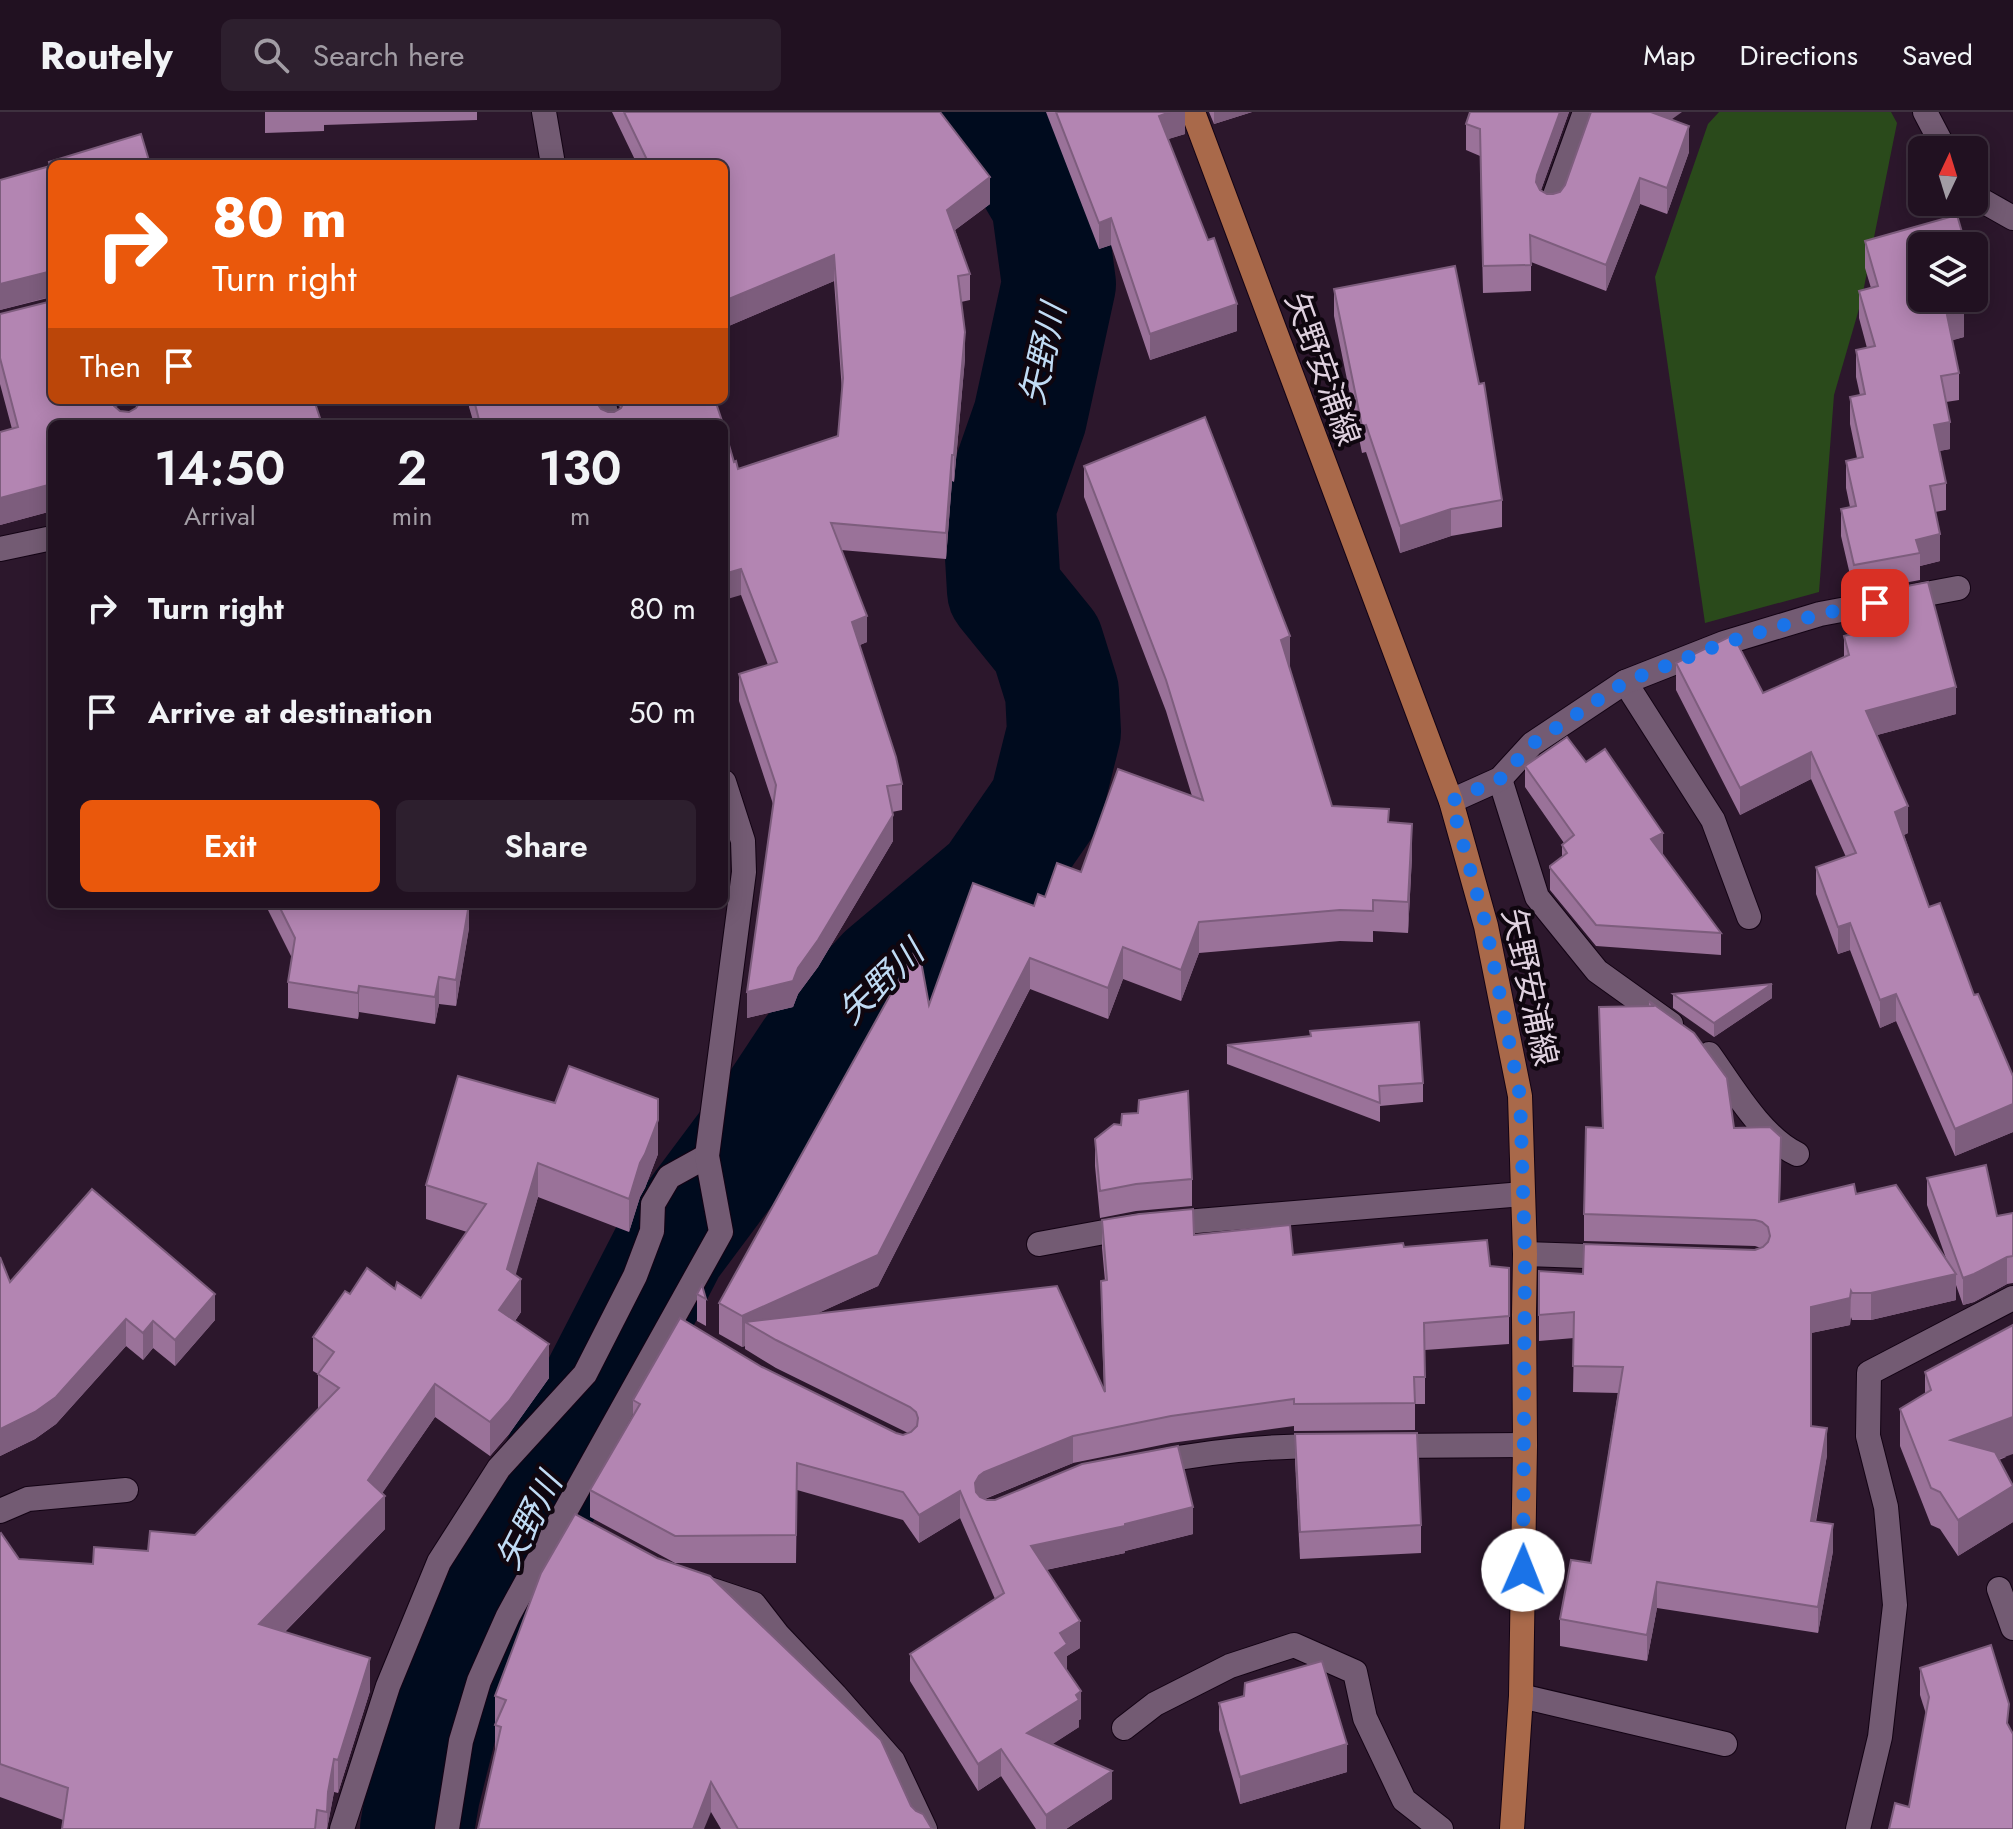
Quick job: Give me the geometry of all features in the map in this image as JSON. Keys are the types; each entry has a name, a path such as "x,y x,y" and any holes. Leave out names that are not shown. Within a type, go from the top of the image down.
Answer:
{"main road":[{"name":"矢野安浦線","path":"1193,112 1451,801 1486,926 1520,1096 1525,1254 1525,1445 1521,1696 1512,1829"}],"street":[{"path":"544,112 552,160"},
{"path":"1551,206 1585,112"},
{"path":"1925,112 1938,136"},
{"path":"1988,204 2013,218"},
{"path":"0,549 48,539"},
{"path":"1451,801 1500,779 1532,744 1625,682 1724,643 1820,614 1958,588"},
{"path":"1625,682 1713,820 1749,917"},
{"path":"1500,779 1537,897 1597,971 1705,1049 1756,1119 1786,1149 1797,1154"},
{"path":"447,1829 461,1741 479,1681 508,1616 721,1232 707,1156 744,872 743,841 728,794"},
{"path":"342,1829 388,1686 439,1562 499,1468 585,1374 635,1276 652,1231 653,1204 669,1177 707,1156"},
{"path":"1039,1244 1137,1226 1523,1194"},
{"path":"1525,1254 1632,1257"},
{"path":"1858,1829 1880,1737 1895,1605 1886,1507 1868,1436 1869,1373 2013,1298"},
{"path":"670,1322 695,1337"},
{"path":"1123,1468 1198,1454 1273,1446 1525,1445"},
{"path":"0,1511 28,1499 126,1490"},
{"path":"561,1519 587,1533"},
{"path":"679,1579 754,1604 778,1635 893,1761 925,1829"},
{"path":"1999,1589 2013,1628"},
{"path":"1124,1728 1155,1704 1230,1666 1294,1645 1355,1672 1365,1718 1404,1800 1441,1829"},
{"path":"1521,1696 1725,1744"}],"green space":[{"path":"1719,112 1891,112 1897,123 1861,302 1834,395 1819,592 1705,623 1655,277 1708,124"}],"building":[{"path":"624,112 940,112 990,177 947,210 970,274 958,276 965,332 946,533 831,523 867,616 852,622 902,784 887,786 893,815 798,968 793,981 747,992 776,785 739,674 777,662 741,569 728,573 728,442 738,469 838,436 843,378 834,255 728,299 728,160 647,160"},
{"path":"1056,112 1170,112 1159,116 1208,240 1214,238 1237,304 1150,334 1111,218 1099,223"},
{"path":"1470,112 1560,112 1537,175 1540,190 1547,194 1560,192 1565,185 1591,112 1651,112 1689,126 1667,188 1640,178 1606,265 1530,235 1531,265 1483,266 1480,129 1466,124"},
{"path":"141,134 149,160 56,160"},
{"path":"48,167 48,272 0,284 0,180"},
{"path":"1957,216 1962,232 1908,232 1908,312 1957,312 1947,315 1959,373 1941,376 1950,422 1934,425 1946,483 1930,486 1940,534 1916,540 1920,553 1854,565 1841,509 1856,506 1846,461 1863,457 1850,397 1865,394 1856,350 1875,346 1859,291 1878,286 1865,241"},
{"path":"1455,266 1479,384 1484,383 1502,500 1451,509 1400,526 1366,425 1362,426 1334,289"},
{"path":"48,302 48,404 113,404 120,411 129,412 139,404 315,404 321,420 48,420 48,485 0,498 0,432 18,427 0,358 0,314"},
{"path":"475,404 598,404 601,409 614,412 623,404 716,404 722,420 479,420"},
{"path":"1205,417 1290,636 1281,640 1332,806 1389,809 1388,822 1412,824 1408,902 1373,900 1373,911 1340,910 1199,922 1181,970 1123,947 1108,988 1030,958 878,1255 742,1316 719,1303 918,945 929,1005 973,883 1034,906 1038,894 1045,897 1057,863 1081,872 1118,769 1203,800 1166,680 1084,466"},
{"path":"1928,582 1956,687 1866,711 1908,806 1895,812 1929,907 1940,903 1974,995 1978,994 2013,1076 2013,1104 1955,1129 1896,994 1880,1000 1850,923 1838,927 1816,867 1856,853 1811,752 1740,788 1676,663 1733,635 1763,693 1849,655 1844,636 1868,630 1860,595"},
{"path":"1567,737 1586,762 1605,749 1663,833 1651,839 1721,933 1596,925 1550,868 1567,853 1562,845 1574,835 1525,766"},
{"path":"280,908 468,908 456,980 439,977 435,997 359,986 358,993 288,982 295,938"},
{"path":"1772,984 1714,1023 1673,994"},
{"path":"1649,1001 1694,1033 1727,1078 1734,1128 1770,1127 1781,1137 1779,1202 1854,1184 1856,1194 1896,1185 1956,1274 1871,1293 1851,1291 1850,1298 1811,1307 1811,1426 1827,1428 1811,1521 1833,1524 1818,1607 1657,1582 1647,1635 1560,1619 1571,1560 1591,1563 1623,1367 1573,1366 1574,1312 1539,1315 1539,1271 1583,1274 1584,1244 1755,1250 1763,1247 1770,1236 1768,1227 1755,1220 1584,1214 1586,1127 1603,1128 1599,1007 1653,1006"},
{"path":"1419,1022 1423,1083 1379,1086 1380,1103 1227,1045 1311,1036 1310,1031"},
{"path":"569,1066 658,1099 658,1120 629,1199 538,1163 507,1269 521,1279 499,1310 549,1344 509,1401 490,1422 435,1384 368,1480 385,1496 259,1624 370,1658 338,1760 334,1759 327,1812 317,1810 315,1829 62,1829 68,1788 0,1764 0,1534 19,1559 93,1564 94,1547 148,1551 150,1531 195,1535 339,1388 318,1374 334,1352 313,1337 345,1291 350,1294 367,1268 395,1289 397,1282 421,1298 486,1204 426,1185 458,1076 555,1103"},
{"path":"1188,1091 1192,1179 1100,1191 1095,1139 1114,1124 1121,1125 1122,1114 1138,1113 1139,1100"},
{"path":"1986,1165 1997,1216 2013,1213 2013,1256 1963,1278 1927,1178"},
{"path":"92,1189 215,1294 175,1340 153,1321 143,1333 126,1319 56,1397 35,1412 0,1429 0,1257 10,1282"},
{"path":"1193,1209 1194,1235 1290,1225 1293,1255 1403,1243 1404,1247 1487,1240 1490,1266 1509,1268 1509,1316 1424,1323 1425,1377 1414,1377 1415,1403 1294,1404 1294,1399 1171,1416 1073,1436 979,1476 975,1483 976,1492 987,1500 995,1500 1082,1464 1178,1446 1193,1507 1125,1526 1031,1546 1080,1621 1060,1633 1067,1644 1055,1653 1081,1691 1076,1695 1079,1700 1027,1733 1112,1771 1046,1815 1001,1749 978,1764 910,1654 1004,1593 960,1491 919,1515 903,1492 797,1463 796,1535 675,1536 590,1490 640,1404 633,1400 680,1318 762,1367 903,1435 917,1426 916,1412 910,1407 745,1322 1057,1286 1105,1392 1101,1281 1107,1280 1102,1220"},
{"path":"702,1285 706,1299 697,1294"},
{"path":"2013,1325 2013,1417 1951,1440 1995,1452 2013,1486 1958,1520 1940,1492 1931,1488 1900,1409 1931,1390 1925,1372"},
{"path":"1417,1433 1421,1525 1300,1532 1295,1434"},
{"path":"575,1514 657,1558 710,1576 881,1740 911,1806 923,1814 932,1829 738,1829 711,1782 693,1829 478,1829 501,1727 495,1725 506,1700 495,1696 541,1573"},
{"path":"1991,1645 2009,1704 2007,1723 2013,1734 2013,1829 1889,1829 1895,1803 1909,1807 1929,1697 1920,1668"},
{"path":"1322,1661 1347,1744 1240,1777 1219,1703 1244,1696 1245,1683"}],"waterway":[{"name":"矢野川","path":"417,1829 461,1643 501,1576 670,1247 776,1105 811,1052 885,972 992,882 1046,804 1064,732 1062,692 1047,644 1004,591 999,506 1030,417 1059,284 1048,202 995,112"}],"route":[{"path":"1523,1570 1525,1254 1520,1096 1486,926 1451,801 1500,779 1532,744 1625,682 1724,643 1820,614 1875,603"}]}
